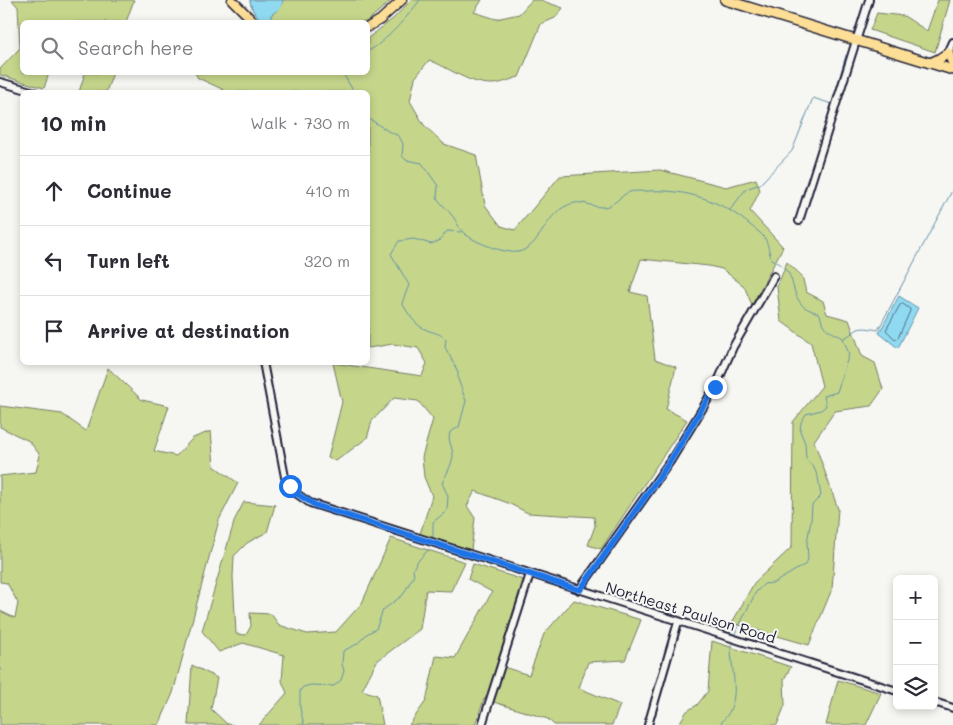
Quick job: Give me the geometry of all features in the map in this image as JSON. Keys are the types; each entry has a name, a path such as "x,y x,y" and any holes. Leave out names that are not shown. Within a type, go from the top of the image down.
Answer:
{"highway":[{"path":"725,0 953,70"},
{"path":"929,63 948,53 953,63"}],"main road":[{"path":"232,0 252,20"},
{"path":"370,26 380,20 402,0"}],"street":[{"path":"799,221 869,0"},
{"path":"948,53 953,42"},
{"path":"0,82 27,90"},
{"path":"580,590 671,460 720,379 733,347 774,276"},
{"name":"Northeast Paulson Road","path":"264,365 285,477 297,494 315,505 678,622 893,689"},
{"path":"482,725 530,574"},
{"path":"648,725 678,622"},
{"path":"938,703 953,708"}],"green space":[{"path":"12,0 134,0 127,20 20,20 20,48 18,7"},
{"path":"250,0 392,0 368,20 263,20 252,7"},
{"path":"411,0 482,0 474,12 496,19 519,14 532,0 540,0 563,8 555,18 541,24 519,77 499,83 483,83 467,79 429,60 415,78 410,101 424,125 444,144 476,155 485,205 501,226 515,230 560,176 660,170 726,187 756,179 760,190 750,211 783,247 752,305 744,286 722,269 641,259 630,292 647,296 655,359 676,367 666,409 687,420 601,549 588,545 595,526 594,517 528,513 508,503 475,491 467,506 475,518 471,550 420,534 432,496 424,477 422,457 433,419 418,401 394,398 372,421 367,438 336,461 328,458 342,402 333,365 347,365 422,376 427,363 418,348 393,344 370,348 370,90 223,90 198,78 196,75 370,75 370,36 394,18"},
{"path":"938,0 950,0 935,52 870,30 877,13 904,16 927,31"},
{"path":"20,48 20,75 48,75 44,88 0,75 0,69"},
{"path":"84,75 112,75 107,90 80,90"},
{"path":"787,262 802,276 806,292 823,301 827,314 849,320 862,356 875,363 883,389 871,406 835,411 814,441 838,509 832,589 809,645 732,623 754,583 792,547 793,422 822,386 811,343 781,321 777,287"},
{"path":"108,368 142,400 169,406 154,451 176,456 193,438 211,431 214,466 238,483 219,520 173,693 159,725 0,725 0,611 15,618 18,603 7,583 0,582 0,476 36,472 40,455 29,441 0,427 0,406 62,414 86,431"},
{"path":"244,502 275,505 267,532 247,543 234,556 233,577 236,634 246,635 251,626 250,613 271,614 279,625 307,634 336,632 362,603 391,538 465,562 451,591 426,590 420,629 377,661 362,690 377,695 383,725 259,725 287,693 282,681 284,655 243,643 219,652 202,631 235,519"},
{"path":"473,564 523,580 497,665 529,675 544,634 574,600 641,620 625,660 588,662 579,688 620,705 612,725 554,725 548,719 484,699 475,725 409,725 426,701 436,656 455,658 492,592 468,579"},
{"path":"712,641 791,667 784,679 785,705 777,725 678,725 687,711 697,705 708,691"},
{"path":"192,665 217,678 211,709 227,724 233,725 188,725"},
{"path":"838,680 881,693 866,725 826,725"}],"water":[{"path":"250,0 283,0 280,7 271,15 270,20 260,19"},
{"path":"899,296 918,308 898,348 879,333"}],"waterway":[{"path":"370,50 389,36 420,0"},
{"path":"730,210 746,189 760,184 792,151 813,98 832,104 846,55"},
{"path":"344,75 353,90"},
{"path":"370,119 399,136 403,144 402,156 406,160 422,163 438,186 437,198 466,235 480,243 505,251 518,252 526,249 537,238 552,217 566,206 576,203 607,207 631,191 676,192 689,194 715,203 739,216 763,235 771,259 790,275 795,292 802,305 820,314 825,327 843,338 849,354 837,392 824,396 826,406 821,410 806,414 801,422 800,431 805,443 806,459 814,468 818,477 821,496 812,505 807,543 808,559 806,564 774,583 764,584 756,592 734,636"},
{"path":"844,338 860,328 878,330 953,189"},
{"path":"433,538 433,522 447,511 448,496 442,483 453,456 449,438 450,432 459,427 466,401 458,379 458,372 445,347 446,339 419,326 402,303 409,285 391,254 399,241 414,239 431,244 439,241 447,231 461,232"},
{"path":"304,725 300,708 300,691 303,687 311,685 334,686 341,680 344,671 342,664 343,651 357,644 368,633 376,629 383,610 403,595 414,575 413,569 416,563 429,549"},
{"path":"720,725 729,713 734,693 731,644"}],"route":[{"path":"290,486 297,494 315,505 580,590 671,460 715,387"}]}
